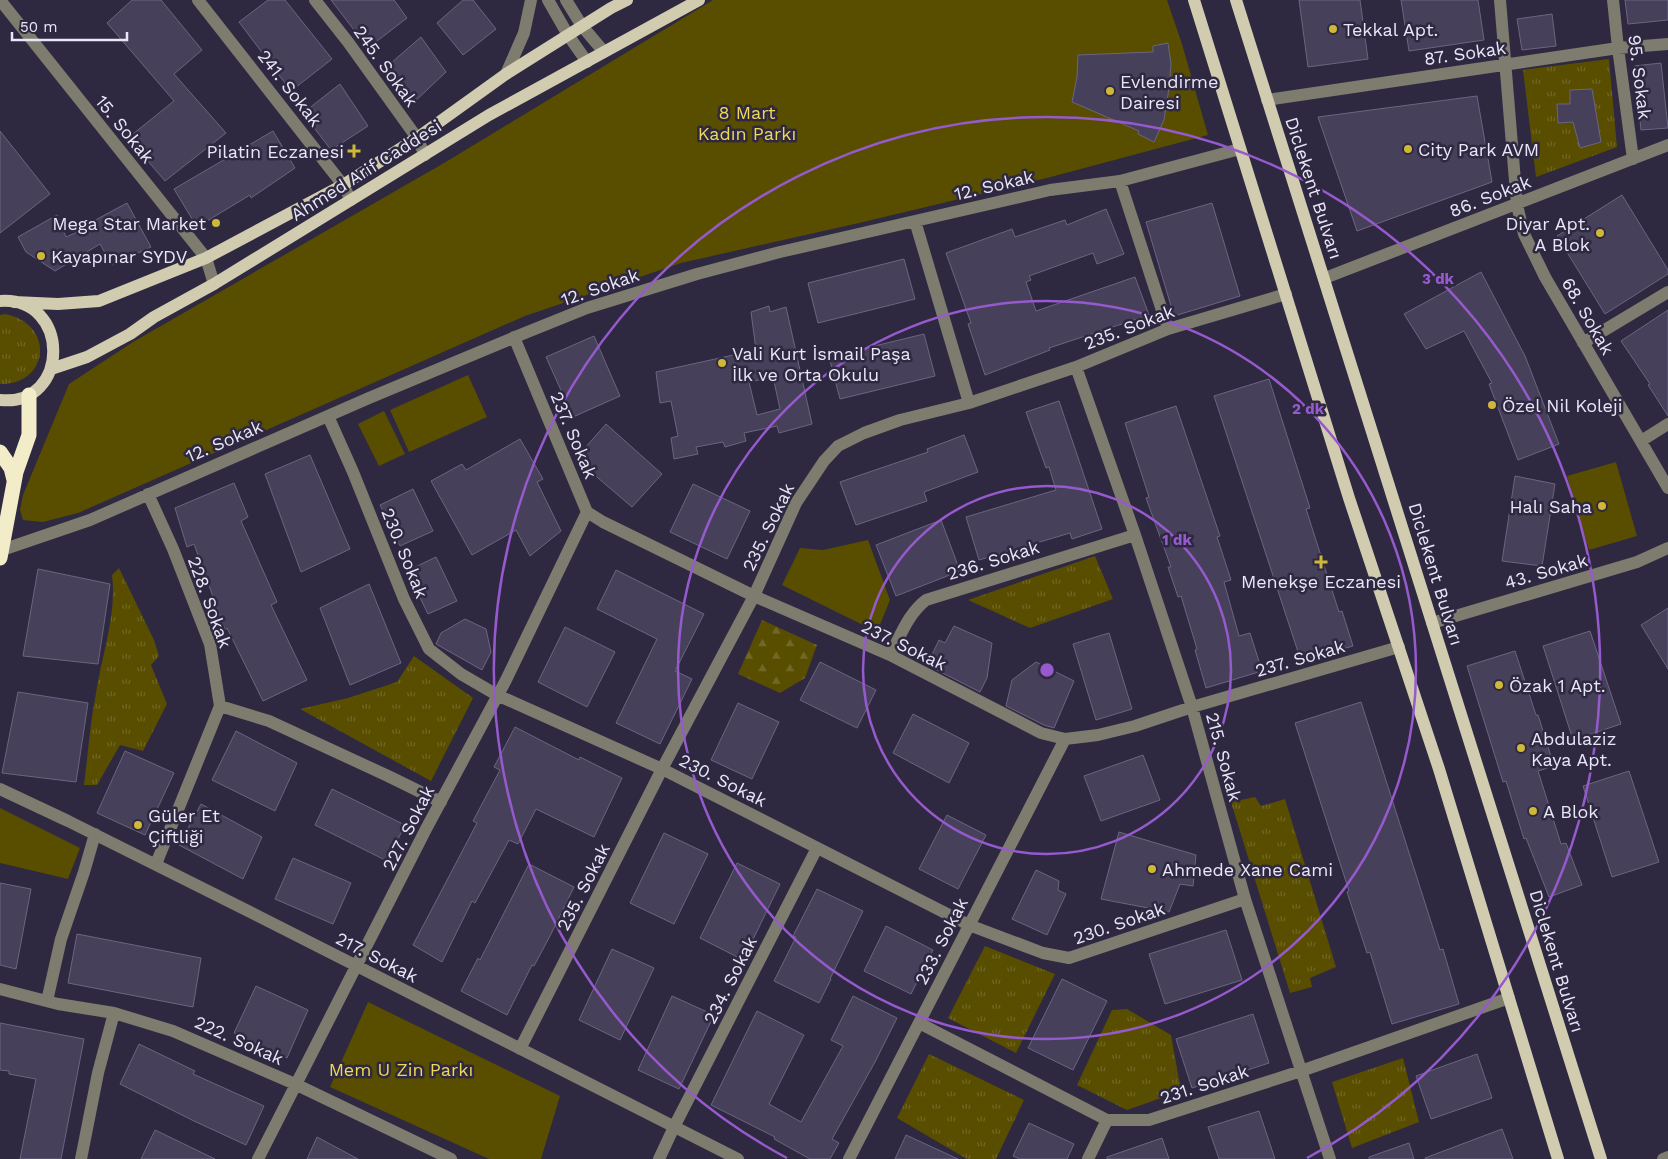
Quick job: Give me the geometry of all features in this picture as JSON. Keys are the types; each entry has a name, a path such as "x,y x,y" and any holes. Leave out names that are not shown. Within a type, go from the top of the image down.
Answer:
{"highway":[{"path":"1,554 16,472 29,435 29,394"},
{"path":"0,452 11,468 14,482"}],"main road":[{"name":"Ahmed Arif Caddesi","path":"4,301 58,304 99,301 206,258 343,185 417,138 506,74 611,8 628,0"},
{"name":"Ahmed Arif Caddesi","path":"51,369 87,357 130,334 154,317 214,284 489,116 699,0"},
{"path":"1194,0 1348,498 1399,647 1558,1159"},
{"name":"Diclekent Bulvarı","path":"1236,0 1601,1159"},
{"path":"0,400 16,400 38,388 46,379 51,369 55,354 53,339 48,325 38,314 25,305 4,301"}],"street":[{"name":"15. Sokak","path":"0,0 206,258 214,284"},
{"name":"241. Sokak","path":"198,0 343,185 351,200"},
{"name":"245. Sokak","path":"315,0 348,42 417,138 425,155"},
{"path":"506,74 524,33 531,0"},
{"path":"548,0 568,35 587,62"},
{"path":"566,0 582,26 604,52"},
{"name":"68. Sokak","path":"1500,0 1517,205 1524,234 1545,277 1668,488"},
{"name":"95. Sokak","path":"1613,0 1633,159"},
{"name":"87. Sokak","path":"1267,100 1618,48 1668,44"},
{"name":"86. Sokak","path":"1325,278 1668,145"},
{"name":"12. Sokak","path":"1,554 90,520 328,416 587,308 696,274 780,252 1050,190 1120,181 1240,149"},
{"path":"1120,181 1168,329"},
{"path":"915,222 969,403"},
{"path":"1584,343 1668,292"},
{"name":"235. Sokak","path":"520,1049 662,769 754,596 796,503 824,460 838,446 864,433 900,420 969,403 1076,367 1168,329 1286,294"},
{"name":"237. Sokak","path":"514,337 587,512 603,522 754,596 890,655 1041,733 1065,739 1098,735 1399,647"},
{"name":"215. Sokak","path":"1076,367 1135,535 1192,707 1245,899 1330,1159"},
{"name":"230. Sokak","path":"328,416 353,472 404,599 429,650 462,674 497,695 662,769 969,925 1043,953 1069,958 1245,899"},
{"path":"1641,441 1668,424"},
{"name":"228. Sokak","path":"148,494 173,549 210,644 220,706"},
{"name":"227. Sokak","path":"258,1159 440,802 506,680 587,512"},
{"name":"236. Sokak","path":"890,655 908,620 916,608 926,600 1135,535"},
{"name":"43. Sokak","path":"1432,623 1637,562 1668,548"},
{"path":"156,864 220,706 269,721 440,802"},
{"name":"233. Sokak","path":"849,1159 1065,739"},
{"name":"217. Sokak","path":"0,789 156,864 738,1159"},
{"path":"47,1001 62,939 95,834"},
{"name":"234. Sokak","path":"659,1159 817,848"},
{"name":"222. Sokak","path":"0,989 47,1001 114,1012 172,1030 295,1084 451,1159"},
{"name":"231. Sokak","path":"919,1023 1107,1120 1149,1120 1301,1071 1509,998"},
{"path":"81,1159 98,1073 114,1012"},
{"path":"1088,1159 1107,1120"},
{"path":"1663,1159 1668,1157"}],"green space":[{"name":"8 Mart Kadın Parkı","path":"713,0 1167,0 1182,44 1208,135 1047,178 681,263 525,316 78,513 43,522 23,520 20,510 23,495 69,384 133,342 444,163"},
{"path":"1609,59 1617,147 1536,177 1523,70"},
{"path":"5,314 21,320 33,329 39,341 40,353 37,365 29,375 16,382 0,384 0,315"},
{"path":"468,375 487,417 409,452 390,410"},
{"path":"384,411 405,454 379,466 358,424"},
{"name":"Halı Saha","path":"1616,462 1637,536 1589,550 1567,476"},
{"path":"868,540 890,600 877,632 782,585 800,548 823,550"},
{"path":"1095,556 1113,599 1030,628 968,600"},
{"path":"119,568 154,640 159,656 151,665 167,704 143,751 120,745 97,785 84,785 94,704 111,619 112,575"},
{"path":"762,620 817,645 805,678 780,693 738,674"},
{"path":"414,656 473,698 431,781 300,709 348,698 397,682"},
{"path":"1255,797 1261,806 1285,799 1336,967 1310,978 1312,987 1290,993 1231,802"},
{"path":"0,808 80,848 68,879 0,863"},
{"path":"985,946 1055,974 1016,1053 948,1018"},
{"name":"Mem U Zin Parkı","path":"368,1002 560,1096 541,1159 489,1159 330,1087"},
{"path":"1127,1009 1171,1035 1181,1091 1127,1110 1077,1085 1112,1010"},
{"path":"929,1054 1024,1100 996,1159 967,1159 897,1118"},
{"path":"1403,1058 1419,1122 1352,1148 1332,1082"}],"building":[{"path":"132,0 161,0 202,50 174,74 226,133 165,181 128,138 174,101 107,23"},
{"path":"268,0 285,0 332,59 291,91 239,22"},
{"path":"331,0 394,0 407,18 368,48"},
{"path":"463,0 473,0 496,29 463,55 437,23"},
{"name":"Tekkal Apt.","path":"1299,0 1360,0 1368,59 1308,67"},
{"path":"1401,0 1478,0 1484,40 1409,51"},
{"path":"1625,0 1668,0 1668,20 1628,24"},
{"path":"1552,14 1556,46 1522,50 1517,19"},
{"path":"421,37 446,72 411,105 384,69"},
{"name":"Evlendirme Dairesi","path":"1168,43 1171,64 1169,88 1164,120 1154,142 1138,134 1139,131 1072,102 1077,77 1078,55 1153,52 1153,46"},
{"path":"1661,63 1668,128 1641,130 1634,66"},
{"path":"340,84 368,126 331,150 303,113"},
{"path":"1592,89 1601,142 1580,148 1573,122 1558,123 1557,104 1570,104 1570,90"},
{"name":"City Park AVM","path":"1477,96 1492,182 1357,231 1318,117"},
{"path":"0,131 50,194 0,233"},
{"path":"273,131 295,168 251,198 250,195 197,227 174,189"},
{"path":"1622,195 1668,270 1668,274 1605,314 1557,236"},
{"path":"127,203 151,247 112,265 100,244 55,271 26,252 18,237 57,215 66,237 89,227 88,224"},
{"path":"1212,203 1240,296 1174,316 1146,222"},
{"path":"1106,209 1124,254 1097,264 1093,253 1029,276 1031,280 1026,282 1036,311 1135,277 1149,315 1049,348 1050,350 985,375 968,324 971,323 946,253 1012,229 1015,237 1065,220 1067,225"},
{"path":"904,259 915,299 818,323 808,283"},
{"path":"1481,272 1525,356 1559,444 1518,460 1489,384 1492,383 1464,331 1426,349 1404,314"},
{"path":"769,306 770,312 786,307 812,424 779,433 777,426 744,433 746,441 725,447 723,442 696,447 698,454 674,459 671,438 678,436 671,401 660,403 656,372 756,350 751,312","holes":["773,377 780,409 757,415 749,382"]},
{"path":"1668,310 1668,416 1648,385 1650,384 1621,341"},
{"path":"924,334 935,376 840,399 829,357"},
{"path":"594,336 620,396 573,417 546,357"},
{"path":"1269,379 1310,508 1306,509 1339,612 1342,611 1353,646 1301,661 1214,396"},
{"path":"1059,401 1102,529 1072,539 1070,533 979,560 966,517 1056,490 1049,467 1046,468 1026,412"},
{"path":"1176,406 1220,536 1217,537 1231,580 1224,582 1239,636 1250,633 1262,671 1206,688 1195,650 1197,649 1181,596 1178,597 1168,567 1171,567 1146,498 1149,497 1125,423"},
{"path":"606,424 662,474 632,507 584,466 578,456"},
{"path":"964,435 978,472 924,492 927,501 856,525 840,482 928,452 927,449"},
{"path":"520,439 543,479 537,482 561,531 530,556 516,530 472,555 431,481 462,464 466,470"},
{"path":"310,455 350,549 301,572 265,474"},
{"path":"1515,476 1555,484 1542,566 1502,561"},
{"path":"234,483 248,517 241,521 277,602 271,605 307,680 263,701 227,628 225,630 194,544 187,547 175,508"},
{"path":"693,484 750,511 727,559 670,532"},
{"path":"413,489 433,531 400,546 380,505"},
{"path":"941,520 960,571 896,596 876,545"},
{"path":"436,557 457,601 428,614 407,571"},
{"path":"38,569 110,584 98,664 23,656"},
{"path":"616,570 704,614 675,671 692,679 660,744 616,723 657,639 597,609"},
{"path":"369,584 401,663 350,685 320,608"},
{"path":"1668,608 1668,669 1641,625"},
{"path":"465,619 486,629 491,652 482,670 436,644 441,633"},
{"path":"954,626 992,643 987,678 980,692 927,665 939,640 945,643"},
{"path":"565,627 615,652 587,707 538,682"},
{"path":"1590,631 1621,724 1573,740 1543,646"},
{"path":"1109,633 1132,709 1096,720 1073,644"},
{"path":"1515,651 1554,766 1538,771 1561,844 1566,843 1582,885 1549,897 1526,838 1524,839 1506,781 1503,782 1467,666"},
{"path":"820,662 876,690 857,728 800,700"},
{"path":"1036,662 1074,681 1054,728 1006,706 1012,680"},
{"path":"18,692 88,703 76,782 2,773"},
{"path":"1361,702 1440,950 1443,949 1459,1004 1392,1024 1370,952 1367,953 1347,892 1349,891 1295,723"},
{"path":"738,703 779,722 752,779 711,760"},
{"path":"913,714 969,743 949,783 893,753"},
{"path":"515,727 579,760 580,757 622,778 594,837 536,809 518,844 509,840 475,903 472,901 442,962 413,945 477,823 473,821 500,770 494,767"},
{"path":"236,731 297,763 275,811 212,780"},
{"path":"125,751 174,773 145,835 97,813"},
{"path":"1143,755 1160,800 1101,821 1084,776"},
{"path":"1629,771 1659,862 1612,877 1583,786"},
{"path":"332,789 405,825 387,861 315,825"},
{"path":"201,804 262,837 243,879 179,845"},
{"path":"947,815 986,835 958,889 919,869"},
{"name":"Ahmede Xane Cami","path":"1119,832 1196,855 1193,886 1180,884 1169,912 1101,899"},
{"path":"664,833 708,854 674,924 630,903"},
{"path":"293,858 351,883 333,924 275,899"},
{"path":"737,863 780,884 743,960 700,938"},
{"path":"529,864 574,887 507,1015 461,991 478,958 480,960"},
{"path":"1036,870 1059,881 1058,890 1066,894 1047,935 1012,919"},
{"path":"0,883 31,889 16,969 0,965"},
{"path":"817,889 863,911 819,1003 774,981 796,937 793,936"},
{"path":"886,926 933,950 911,994 864,971"},
{"path":"1226,930 1242,980 1165,1004 1149,954"},
{"path":"77,934 201,958 193,1007 68,983"},
{"path":"612,949 654,968 620,1040 579,1020"},
{"path":"1062,979 1107,1001 1073,1070 1028,1048"},
{"path":"256,986 308,1010 287,1058 234,1033"},
{"path":"672,996 714,1015 679,1089 638,1070"},
{"path":"853,996 897,1018 832,1139 839,1143 830,1159 810,1159 774,1139 775,1137 711,1105 757,1011 804,1035 769,1104 801,1122 843,1046 831,1040"},
{"path":"1253,1014 1269,1063 1192,1088 1176,1039"},
{"path":"0,1023 84,1039 61,1159 20,1159 36,1079 9,1074 9,1071 0,1070"},
{"path":"139,1044 195,1071 193,1074 264,1106 246,1145 120,1084"},
{"path":"1477,1054 1492,1098 1431,1119 1416,1076"},
{"path":"1259,1111 1275,1159 1219,1159 1208,1127"},
{"path":"1029,1123 1074,1144 1067,1159 1020,1159 1013,1156"},
{"path":"1502,1129 1513,1159 1425,1159 1425,1158"},
{"path":"155,1130 215,1159 141,1159"},
{"path":"906,1135 958,1159 895,1159"},
{"path":"317,1137 358,1159 307,1159"},
{"path":"1162,1138 1169,1159 1107,1159 1107,1157"},
{"path":"1409,1143 1414,1159 1369,1159 1369,1157"}],"place":[{"name":"Tekkal Apt.","path":"1333,29"},
{"name":"Evlendirme Dairesi","path":"1110,91"},
{"name":"City Park AVM","path":"1408,149"},
{"name":"Pilatin Eczanesi","path":"354,151"},
{"name":"Mega Star Market","path":"216,223"},
{"name":"Diyar Apt. A Blok","path":"1600,233"},
{"name":"Kayapınar SYDV","path":"41,256"},
{"name":"Vali Kurt İsmail Paşa İlk ve Orta Okulu","path":"722,363"},
{"name":"Özel Nil Koleji","path":"1492,405"},
{"name":"Halı Saha","path":"1602,506"},
{"name":"Menekşe Eczanesi","path":"1321,562"},
{"name":"Özak 1 Apt.","path":"1499,685"},
{"name":"Abdulaziz Kaya Apt.","path":"1521,748"},
{"name":"A Blok","path":"1533,811"},
{"name":"Güler Et Çiftliği","path":"138,825"},
{"name":"Ahmede Xane Cami","path":"1152,869"}]}
